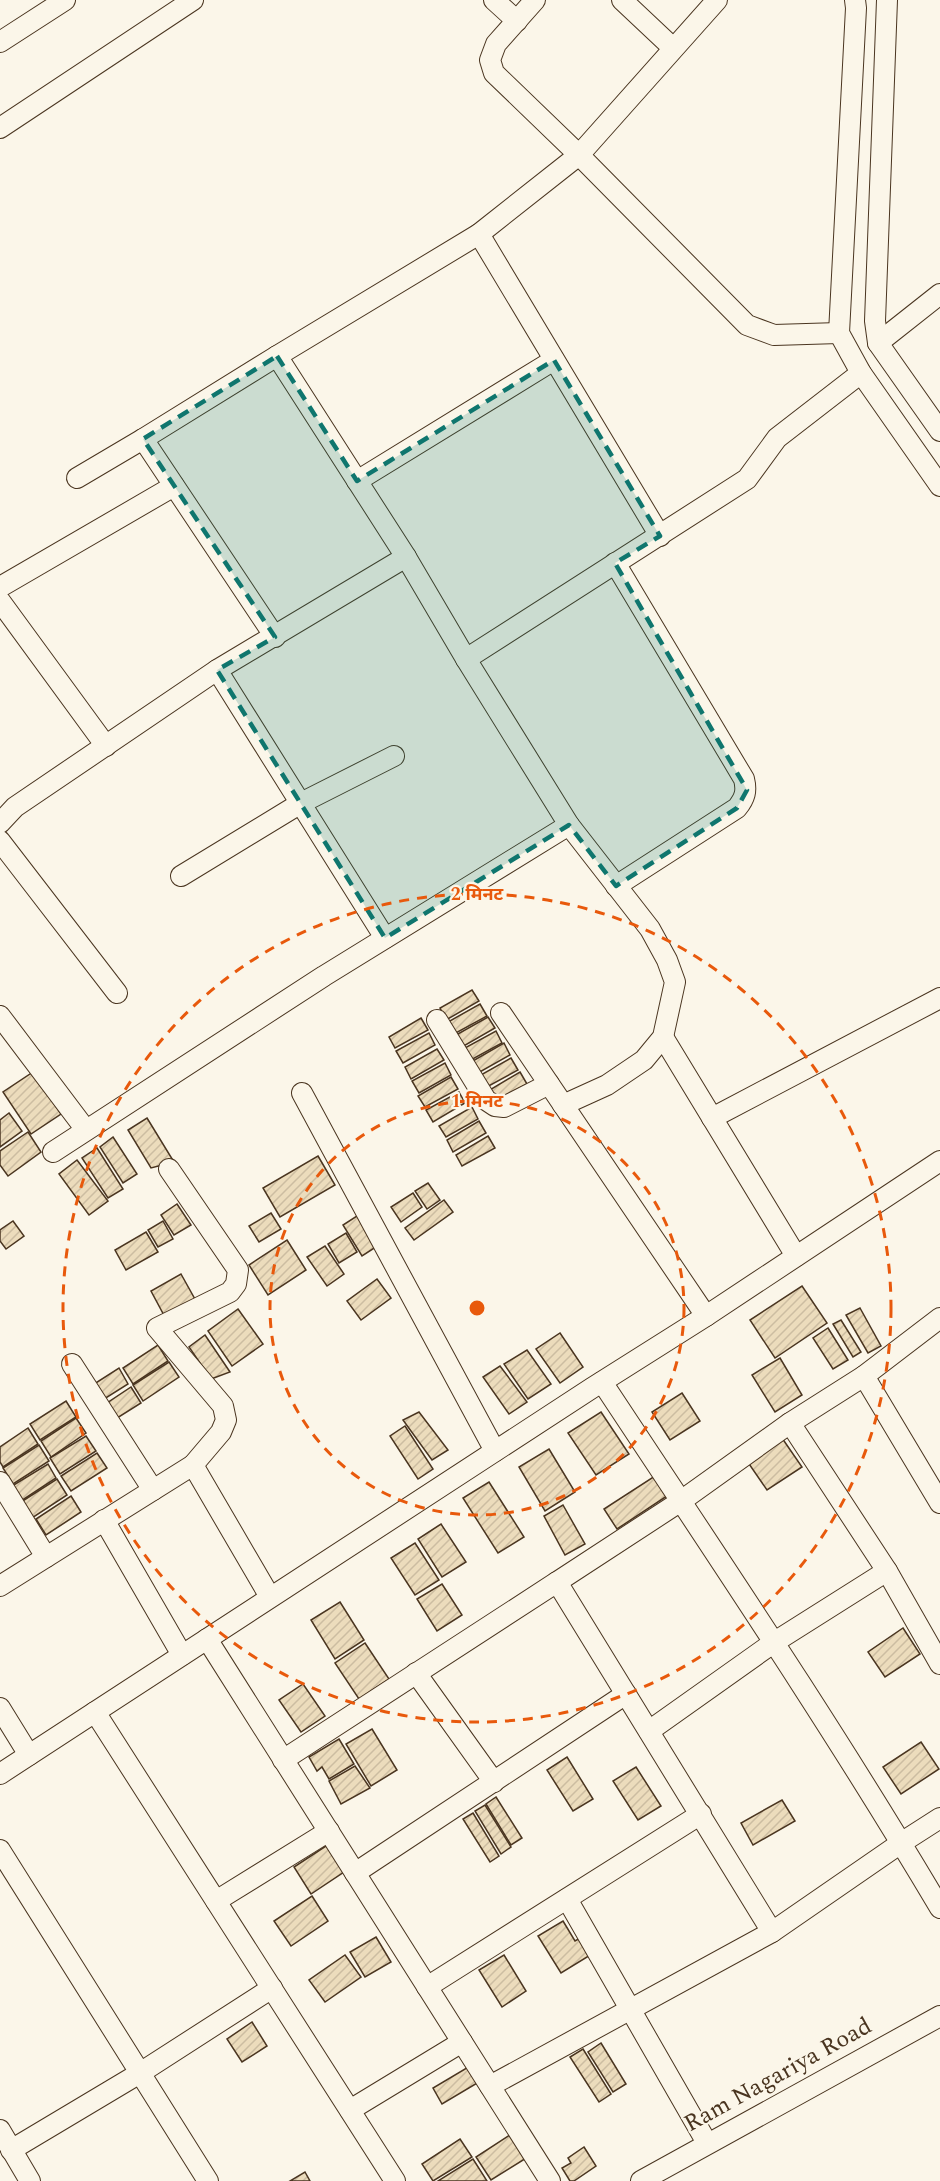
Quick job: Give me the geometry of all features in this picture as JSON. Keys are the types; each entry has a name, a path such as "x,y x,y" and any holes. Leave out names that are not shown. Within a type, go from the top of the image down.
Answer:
{"street":[{"path":"0,42 65,0"},
{"path":"0,128 193,0"},
{"path":"494,0 517,21"},
{"path":"535,0 496,44 490,60 494,73 579,155 747,325 774,335 839,333"},
{"path":"622,0 673,48"},
{"path":"77,478 479,234 579,155 717,0"},
{"path":"855,0 839,333 861,373 940,486"},
{"path":"887,0 875,321 878,343 940,431"},
{"path":"479,234 660,536"},
{"path":"878,343 940,294"},
{"path":"277,356 406,557 465,659 569,825 650,929 667,960 675,982 663,1037 644,1060 606,1085 563,1105"},
{"path":"357,481 554,360"},
{"path":"465,659 747,479 777,438 861,373"},
{"path":"143,439 275,637"},
{"path":"0,587 174,486"},
{"path":"0,823 15,807 217,670 406,557"},
{"path":"615,563 744,778 747,790 736,808 616,886"},
{"path":"0,601 106,746"},
{"path":"217,670 385,938"},
{"path":"181,876 301,803 394,756"},
{"path":"53,1152 385,938 569,825"},
{"path":"0,841 117,993"},
{"path":"712,1118 940,998"},
{"path":"501,1013 706,1316"},
{"path":"0,1016 86,1130"},
{"path":"437,1020 486,1100 495,1106 504,1107 549,1084"},
{"path":"663,1037 796,1256"},
{"path":"302,1093 495,1451"},
{"path":"0,1774 706,1316 940,1161"},
{"path":"0,1586 193,1465 221,1432 226,1420 223,1406 157,1328 230,1292 236,1284 237,1270 169,1169"},
{"path":"283,1760 681,1501 790,1423 864,1376 940,1318"},
{"path":"72,1364 153,1490"},
{"path":"864,1376 940,1503"},
{"path":"602,1382 773,1643 940,1908"},
{"path":"790,1423 887,1570 940,1664"},
{"path":"193,1465 270,1597"},
{"path":"0,1482 46,1557"},
{"path":"104,1520 182,1655"},
{"path":"649,1731 773,1643 887,1570"},
{"path":"557,1582 772,1932"},
{"path":"207,1639 550,2181"},
{"path":"417,1673 494,1782"},
{"path":"355,1873 626,1694"},
{"path":"0,1708 29,1755"},
{"path":"95,1712 395,2181"},
{"path":"427,1987 701,1815"},
{"path":"490,2086 772,1932 940,1818"},
{"path":"216,1901 329,1831"},
{"path":"0,1850 208,2181"},
{"path":"567,1899 707,2143"},
{"path":"11,2150 140,2073 272,1988"},
{"name":"Ram Nagariya Road","path":"640,2181 940,2016"},
{"path":"350,2110 462,2042"},
{"path":"0,2130 30,2181"}],"highlighted area":[{"path":"277,356 357,481 554,360 660,536 615,563 747,790 737,808 616,886 569,825 385,938 217,670 275,637 143,439"}],"building":[{"path":"472,990 479,1001 446,1020 440,1008"},
{"path":"480,1004 487,1016 454,1034 448,1022"},
{"path":"488,1017 495,1028 462,1047 456,1035"},
{"path":"421,1018 428,1030 395,1048 389,1037"},
{"path":"496,1031 502,1043 469,1061 463,1049"},
{"path":"429,1033 435,1045 403,1063 396,1051"},
{"path":"504,1043 510,1055 478,1073 471,1062"},
{"path":"437,1049 444,1060 411,1079 405,1067"},
{"path":"511,1058 518,1070 485,1088 479,1076"},
{"path":"445,1063 451,1075 419,1093 412,1081"},
{"path":"33,1072 61,1114 31,1134 3,1092"},
{"path":"520,1072 527,1084 494,1102 488,1091"},
{"path":"451,1077 458,1089 425,1107 418,1096"},
{"path":"459,1092 465,1103 433,1122 426,1110"},
{"path":"472,1107 478,1119 446,1137 439,1126"},
{"path":"9,1113 22,1131 0,1147 0,1120"},
{"path":"147,1118 174,1162 151,1168 128,1130"},
{"path":"479,1121 486,1133 453,1152 447,1140"},
{"path":"28,1132 41,1152 8,1176 0,1165 0,1151"},
{"path":"488,1136 495,1148 462,1166 456,1155"},
{"path":"113,1137 137,1174 123,1183 100,1147"},
{"path":"97,1148 123,1189 108,1198 82,1158"},
{"path":"318,1156 335,1185 280,1217 263,1188"},
{"path":"77,1160 108,1201 89,1215 59,1174"},
{"path":"428,1183 440,1200 427,1209 415,1191"},
{"path":"413,1193 422,1207 401,1222 391,1207"},
{"path":"444,1200 453,1212 414,1240 405,1228"},
{"path":"177,1204 191,1225 174,1235 161,1215"},
{"path":"271,1213 281,1229 259,1242 249,1226"},
{"path":"360,1214 379,1245 362,1256 343,1225"},
{"path":"13,1221 24,1236 6,1249 0,1241 0,1230"},
{"path":"163,1221 173,1239 158,1247 148,1230"},
{"path":"146,1232 158,1252 126,1270 115,1250"},
{"path":"346,1233 357,1252 339,1263 328,1244"},
{"path":"287,1240 306,1270 268,1295 249,1265"},
{"path":"325,1246 344,1274 327,1286 307,1257"},
{"path":"181,1274 196,1301 166,1319 151,1291"},
{"path":"377,1279 391,1298 361,1320 347,1301"},
{"path":"802,1286 827,1323 775,1358 750,1320"},
{"path":"860,1308 881,1346 868,1353 846,1315"},
{"path":"238,1309 263,1344 232,1366 208,1331"},
{"path":"841,1320 861,1352 853,1357 833,1324"},
{"path":"828,1328 848,1360 833,1369 813,1338"},
{"path":"560,1333 583,1367 560,1383 536,1349"},
{"path":"205,1335 230,1372 211,1379 189,1347"},
{"path":"158,1345 168,1361 133,1384 123,1368"},
{"path":"527,1350 551,1384 528,1399 504,1364"},
{"path":"780,1358 802,1395 775,1412 752,1375"},
{"path":"169,1362 179,1377 143,1401 133,1385"},
{"path":"500,1366 527,1402 509,1414 483,1377"},
{"path":"119,1368 128,1384 101,1401 91,1386"},
{"path":"131,1387 141,1403 114,1420 104,1405"},
{"path":"682,1393 700,1421 670,1440 652,1412"},
{"path":"66,1401 76,1417 40,1440 30,1424"},
{"path":"419,1412 448,1450 432,1460 403,1420"},
{"path":"601,1412 629,1454 596,1475 568,1433"},
{"path":"76,1418 86,1433 51,1457 41,1441"},
{"path":"405,1426 433,1469 418,1479 390,1436"},
{"path":"28,1428 38,1444 3,1467 0,1462 0,1447"},
{"path":"86,1436 96,1451 60,1474 50,1458"},
{"path":"782,1438 802,1467 767,1490 747,1461"},
{"path":"39,1445 49,1461 13,1484 3,1468"},
{"path":"549,1449 575,1492 545,1511 519,1467"},
{"path":"97,1453 107,1468 71,1491 61,1476"},
{"path":"48,1464 56,1478 21,1501 12,1486"},
{"path":"658,1474 670,1494 617,1529 604,1509"},
{"path":"57,1479 67,1495 32,1518 21,1502"},
{"path":"489,1482 524,1537 498,1553 463,1498"},
{"path":"71,1496 81,1512 46,1535 36,1519"},
{"path":"563,1505 585,1544 565,1555 544,1516"},
{"path":"441,1524 466,1562 442,1577 418,1539"},
{"path":"415,1543 439,1580 415,1595 391,1558"},
{"path":"442,1584 462,1615 437,1631 417,1599"},
{"path":"340,1602 364,1640 335,1659 311,1620"},
{"path":"903,1628 920,1654 885,1677 868,1652"},
{"path":"365,1643 389,1679 359,1699 335,1663"},
{"path":"303,1684 325,1716 301,1732 279,1700"},
{"path":"372,1729 397,1770 371,1786 346,1744"},
{"path":"339,1739 354,1764 329,1779 322,1767 317,1771 309,1757"},
{"path":"921,1742 939,1769 901,1794 883,1767"},
{"path":"567,1757 593,1799 573,1811 547,1770"},
{"path":"355,1766 370,1788 341,1804 329,1781"},
{"path":"636,1767 661,1806 638,1820 613,1781"},
{"path":"496,1797 522,1838 511,1845 486,1804"},
{"path":"782,1800 795,1821 753,1845 741,1823"},
{"path":"485,1805 511,1847 501,1854 475,1811"},
{"path":"473,1813 499,1856 490,1862 463,1819"},
{"path":"329,1844 347,1870 311,1894 294,1867"},
{"path":"312,1896 328,1921 291,1946 274,1921"},
{"path":"563,1921 575,1941 582,1937 592,1954 561,1973 538,1936"},
{"path":"376,1937 391,1962 365,1977 350,1952"},
{"path":"345,1955 361,1977 325,2002 309,1980"},
{"path":"504,1955 526,1991 502,2007 479,1970"},
{"path":"252,2022 267,2046 242,2062 227,2039"},
{"path":"601,2043 626,2084 613,2092 588,2052"},
{"path":"583,2049 611,2094 599,2102 570,2057"},
{"path":"470,2066 479,2082 442,2104 433,2088"},
{"path":"513,2133 528,2157 491,2180 476,2157"},
{"path":"460,2139 472,2157 433,2181 422,2164"},
{"path":"584,2147 596,2166 574,2181 570,2181 562,2168 571,2163 568,2158"},
{"path":"473,2159 487,2181 438,2181"},
{"path":"305,2172 310,2181 290,2181"}]}
